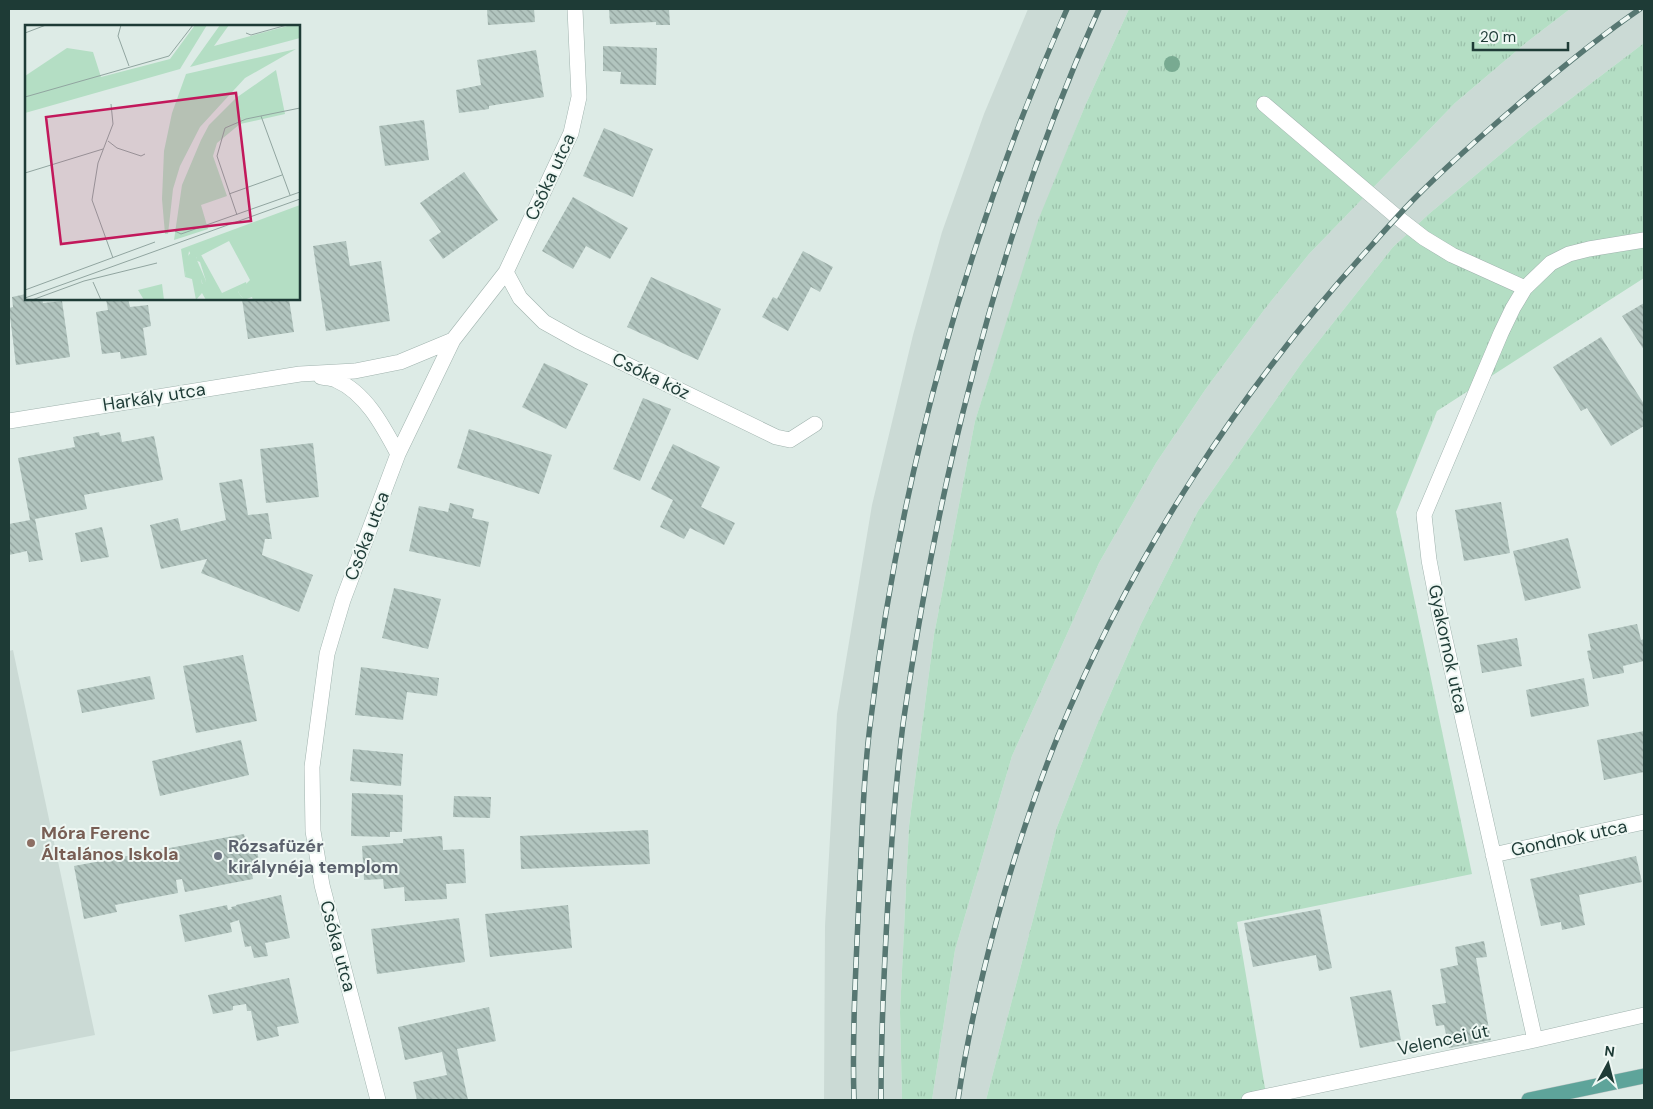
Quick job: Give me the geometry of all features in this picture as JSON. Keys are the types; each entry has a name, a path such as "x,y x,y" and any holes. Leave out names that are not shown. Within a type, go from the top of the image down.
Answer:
{"main road":[{"path":"1529,1100 1644,1076"}],"street":[{"name":"Csóka utca","path":"378,1100 322,885 313,831 312,767 327,654 342,600 398,454 453,340 506,272 571,134 579,97 574,9"},
{"path":"1264,104 1424,238 1452,256 1525,288"},
{"name":"Gyakornok utca","path":"1535,1040 1438,607 1429,560 1424,515 1501,333 1525,288 1551,263 1569,254 1644,240"},
{"name":"Csóka köz","path":"506,272 520,298 544,322 578,341 776,437 790,440 816,424"},
{"name":"Harkály utca","path":"9,421 300,374 355,371 400,362 453,340"},
{"name":"Harkály utca","path":"300,374 335,380 355,392 381,422 398,454"},
{"name":"Gondnok utca","path":"1493,855 1644,822"},
{"name":"Velencei út","path":"1249,1100 1535,1040 1644,1015"}],"shaded area":[{"path":"1028,9 1129,9 1085,106 1040,218 975,421 934,635 909,826 900,1012 902,1100 824,1100 825,926 837,714 872,505 913,335 942,232 984,114"},
{"path":"1570,9 1644,9 1644,43 1531,129 1430,213 1393,247 1303,361 1198,511 1141,624 1096,727 1057,827 986,1100 932,1100 955,950 1012,756 1099,563 1156,463 1205,390 1264,310 1309,254 1455,103 1527,42"},
{"name":"Móra Ferenc Általános Iskola","path":"13,650 95,1035 9,1052 9,651"}],"green space":[{"path":"1129,9 1570,9 1527,42 1455,103 1309,254 1264,310 1205,390 1156,463 1099,563 1012,756 955,950 932,1100 902,1100 900,1012 909,826 934,635 975,421 1039,218 1085,106"},
{"path":"1644,43 1644,278 1437,411 1396,512 1472,874 1237,922 1267,1100 986,1100 1057,827 1096,727 1141,624 1198,511 1303,361 1393,247 1430,213 1531,129"}],"building":[{"path":"487,9 534,9 535,22 488,25"},
{"path":"609,9 669,9 670,25 656,25 656,22 610,24"},
{"path":"603,46 657,48 656,85 620,84 621,72 603,71"},
{"path":"536,50 544,97 489,106 489,109 459,113 456,90 481,85 477,60"},
{"path":"424,120 429,160 385,166 379,126"},
{"path":"604,128 653,149 633,197 583,176"},
{"path":"464,172 498,220 443,259 429,240 441,232 420,203"},
{"path":"573,197 628,228 610,259 586,246 573,269 542,251"},
{"path":"346,241 350,266 381,261 390,321 326,331 313,246"},
{"path":"803,251 833,267 820,292 811,287 788,331 762,317 773,297 777,299"},
{"path":"651,277 721,309 698,360 627,327"},
{"path":"25,294 25,300 42,300 43,303 62,301 70,357 16,365 9,308 13,307 12,297"},
{"path":"106,300 128,300 130,307 148,305 151,326 143,328 147,355 121,359 120,352 102,354 96,312 108,310"},
{"path":"242,300 289,300 294,332 248,339"},
{"path":"1644,303 1644,350 1622,316"},
{"path":"1601,337 1644,404 1644,426 1611,446 1587,408 1581,411 1553,367"},
{"path":"544,363 588,384 566,429 522,407"},
{"path":"643,398 671,409 640,481 613,469"},
{"path":"469,429 552,455 539,494 457,468"},
{"path":"99,432 100,436 120,432 122,442 154,436 163,480 84,495 87,509 35,519 43,560 29,562 27,551 9,555 9,524 30,520 18,458 75,447 73,437"},
{"path":"313,443 319,497 266,503 260,449"},
{"path":"673,444 720,467 701,507 735,523 724,545 690,528 684,539 660,527 673,500 651,489"},
{"path":"242,479 248,515 268,513 272,539 265,539 262,555 313,575 299,612 201,573 207,559 161,569 150,525 178,518 181,531 226,520 219,483"},
{"path":"1501,502 1510,553 1464,561 1455,510"},
{"path":"450,503 474,509 472,518 489,522 480,567 409,551 419,506 448,512"},
{"path":"102,527 109,557 81,562 75,533"},
{"path":"1568,538 1581,588 1525,601 1513,551"},
{"path":"394,588 441,599 428,649 382,638"},
{"path":"1637,624 1641,640 1644,639 1644,661 1623,666 1624,673 1593,679 1587,651 1591,650 1588,634"},
{"path":"1517,638 1522,666 1482,673 1477,645"},
{"path":"243,655 257,721 196,733 183,666"},
{"path":"361,667 439,678 437,696 407,692 403,720 355,715"},
{"path":"150,676 155,699 82,713 77,690"},
{"path":"1584,678 1589,706 1531,717 1526,690"},
{"path":"1644,731 1644,772 1604,780 1597,740"},
{"path":"241,740 249,775 160,796 152,761"},
{"path":"353,749 403,754 401,786 350,781"},
{"path":"352,793 403,795 402,832 390,832 390,837 351,836"},
{"path":"454,796 491,797 490,818 453,817"},
{"path":"648,830 650,864 521,869 520,836"},
{"path":"244,834 247,847 256,845 260,866 251,868 253,879 185,892 182,879 176,880 178,893 115,905 117,912 84,919 74,866"},
{"path":"442,836 443,850 464,849 466,883 446,884 447,899 405,901 404,887 384,889 383,879 364,880 362,846 403,843 403,839"},
{"path":"1636,856 1642,882 1579,895 1585,925 1562,930 1561,922 1541,926 1530,879"},
{"path":"281,895 290,938 265,943 268,956 254,958 251,946 245,947 239,920 230,923 232,932 185,942 179,915 227,905 228,910 236,905"},
{"path":"568,905 572,948 490,957 485,914"},
{"path":"1320,909 1332,968 1319,971 1316,955 1253,967 1244,923"},
{"path":"459,918 465,962 377,974 371,929"},
{"path":"1484,941 1487,957 1476,958 1491,1040 1449,1048 1444,1025 1436,1026 1432,1005 1446,1003 1440,969 1458,965 1455,947"},
{"path":"289,978 299,1023 277,1027 279,1036 257,1041 251,1011 247,1011 246,1004 233,1006 233,1010 213,1014 208,995"},
{"path":"1391,990 1401,1040 1360,1048 1350,997"},
{"path":"489,1007 496,1041 457,1049 468,1100 417,1100 413,1082 447,1075 442,1052 405,1060 398,1027"}],"railway":[{"path":"854,1100 855,999 866,763 884,627 900,536 943,356 969,267 1031,94 1067,9"},
{"path":"881,1100 885,956 897,778 903,724 932,551 960,423 983,333 1011,239 1043,146 1099,9"},
{"path":"958,1100 985,964 1010,873 1049,758 1087,669 1120,604 1155,540 1193,477 1234,416 1277,358 1382,233 1452,162 1515,107 1576,56 1640,9"}],"place":[{"name":"Móra Ferenc Általános Iskola","path":"31,843"},
{"name":"Rózsafüzér királynéja templom","path":"218,856"}]}
